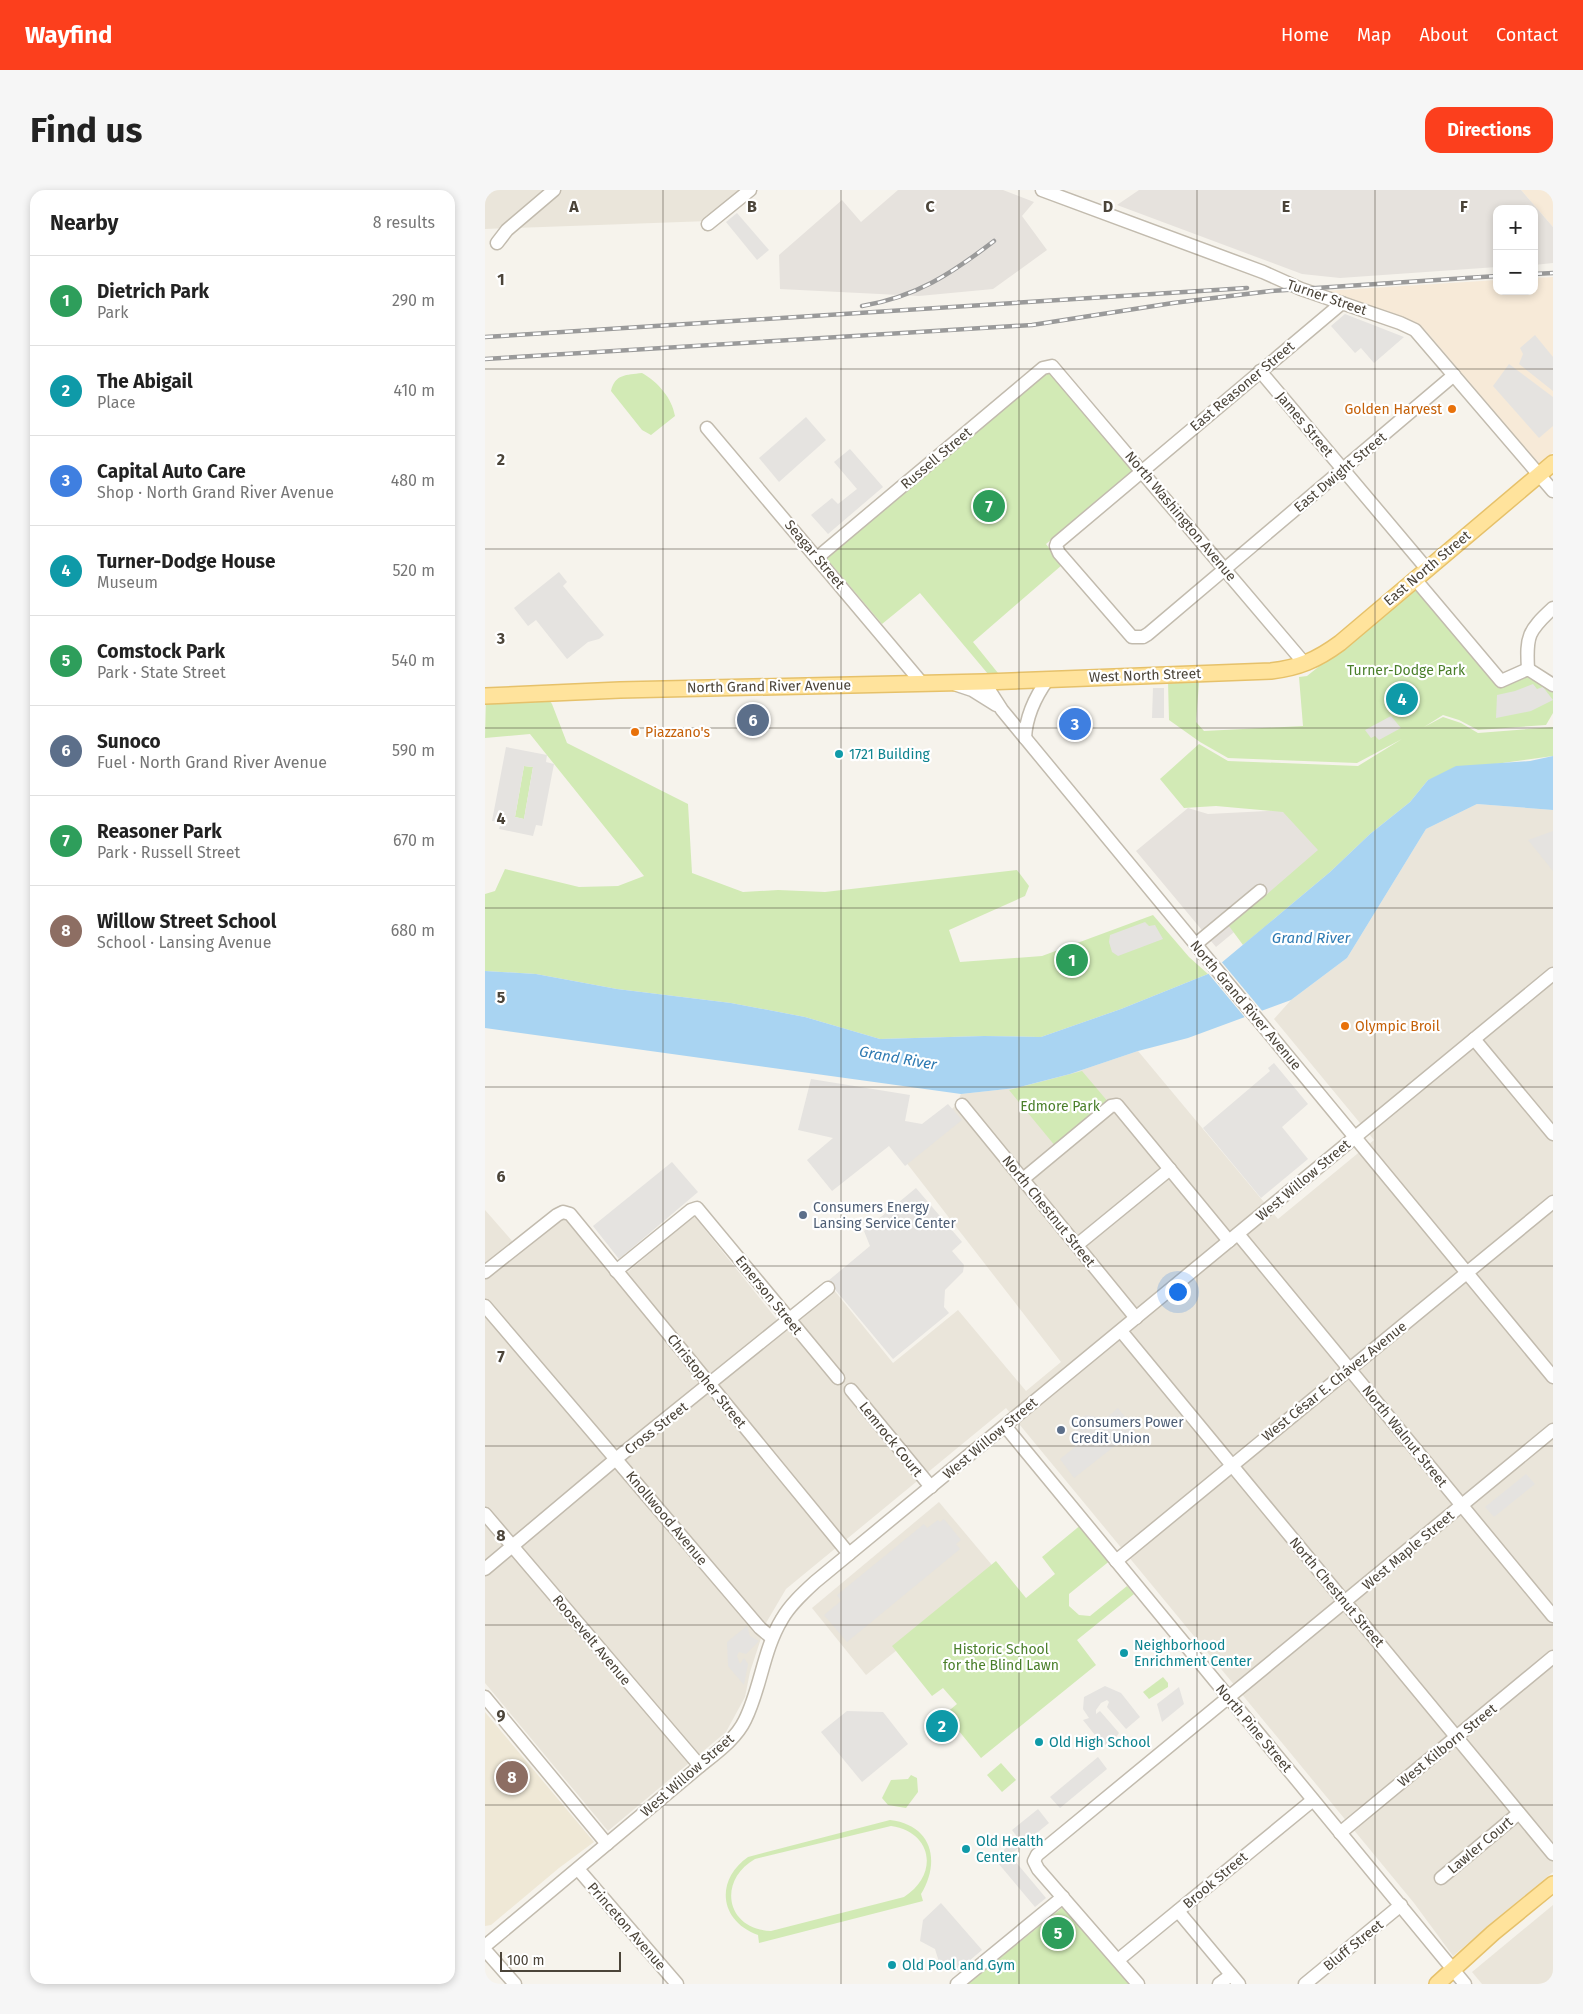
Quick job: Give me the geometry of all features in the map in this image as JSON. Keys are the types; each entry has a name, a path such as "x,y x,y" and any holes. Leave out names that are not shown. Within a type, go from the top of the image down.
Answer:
{"main road":[{"name":"East North Street","path":"1305,664 1323,656 1340,643 1548,468"},
{"name":"West North Street","path":"984,682 1271,671 1305,664"},
{"name":"North Grand River Avenue","path":"485,696 620,690 984,682"},
{"path":"1437,1984 1553,1884"}],"street":[{"path":"708,224 750,190"},
{"name":"Turner Street","path":"1042,190 1415,330 1454,375 1548,468 1553,491"},
{"path":"497,243 507,230 552,191"},
{"name":"East Reasoner Street","path":"1137,638 1128,634 1059,553 1056,546 1143,470 1342,303"},
{"name":"Russell Street","path":"818,557 1043,368 1048,366 1056,368"},
{"name":"North Washington Avenue","path":"1056,368 1305,664"},
{"name":"James Street","path":"1260,371 1343,469 1501,681 1528,669"},
{"name":"East Dwight Street","path":"1137,638 1148,634 1454,375"},
{"name":"Seagar Street","path":"707,428 818,557 921,682"},
{"path":"1553,608 1534,626 1529,635 1527,647 1528,669 1553,685"},
{"path":"1025,738 1026,721 1048,679"},
{"path":"946,682 972,690 1002,710"},
{"name":"North Grand River Avenue","path":"984,682 1002,710 1553,1377"},
{"path":"1199,948 1260,891"},
{"name":"West Willow Street","path":"485,1948 734,1735 745,1720 773,1638 790,1606 849,1554 1553,974"},
{"path":"1474,1039 1553,1134"},
{"name":"North Chestnut Street","path":"962,1105 1137,1318"},
{"name":"North Walnut Street","path":"1023,1179 1111,1106 1117,1105 1170,1169 1349,1368 1553,1616"},
{"path":"1077,1245 1170,1169"},
{"name":"West César E. Chávez Avenue","path":"1116,1561 1553,1202"},
{"name":"Emerson Street","path":"617,1271 691,1210 697,1208 838,1378"},
{"name":"Christopher Street","path":"485,1272 537,1229 563,1212 569,1214 849,1554"},
{"name":"Cross Street","path":"485,1569 617,1458 710,1385 828,1288"},
{"name":"Knollwood Avenue","path":"485,1306 617,1458 760,1628 773,1638"},
{"name":"North Chestnut Street","path":"1121,1331 1553,1854"},
{"name":"Lemrock Court","path":"851,1390 931,1487"},
{"name":"North Pine Street","path":"1005,1426 1465,1984"},
{"name":"West Maple Street","path":"1063,1897 1034,1861 1037,1855 1553,1430"},
{"name":"Roosevelt Avenue","path":"485,1514 700,1766"},
{"name":"West Kilborn Street","path":"1340,1833 1553,1657"},
{"path":"485,1697 607,1844"},
{"name":"Brook Street","path":"1117,1960 1313,1800"},
{"name":"Lawler Court","path":"1441,1878 1519,1812"},
{"name":"Princeton Avenue","path":"578,1869 677,1984"},
{"path":"957,1984 1063,1897 1138,1984"},
{"name":"Bluff Street","path":"1305,1984 1401,1905"},
{"path":"1178,1911 1235,1979 1219,1984"},
{"path":"485,1948 515,1984"}],"shaded area":[{"path":"485,190 746,190 709,221 485,229"},
{"path":"898,190 1003,190 1034,202 1022,216 1047,250 993,289 919,296 780,289 779,255 842,200 861,222"},
{"path":"1139,190 1521,190 1534,205 1493,205 1493,267 1340,278 1302,274 1117,205"},
{"path":"1521,190 1553,190 1553,227 1538,210 1538,205 1534,205"},
{"path":"1538,210 1553,227 1553,263 1538,265"},
{"path":"737,213 769,250 757,260 726,222"},
{"path":"1553,277 1553,452 1539,464 1426,331 1415,322 1325,291 1493,280 1493,295 1538,295 1538,278"},
{"path":"1345,314 1404,337 1374,363 1361,348 1355,353 1331,326"},
{"path":"1535,335 1553,357 1553,391 1519,364 1523,354 1520,348"},
{"path":"1509,364 1553,397 1553,426 1539,438 1493,386"},
{"path":"806,417 826,440 779,482 759,458"},
{"path":"850,449 883,487 828,534 811,515 832,498 838,504 857,489 834,462"},
{"path":"559,572 567,582 563,586 604,635 599,639 588,642 567,659 536,620 528,626 514,608"},
{"path":"1533,684 1537,689 1543,687 1553,700 1531,711 1496,718 1497,695"},
{"path":"1153,688 1164,688 1164,718 1152,718"},
{"path":"1391,716 1401,728 1379,740 1375,736 1371,738 1365,730"},
{"path":"506,747 547,755 546,762 554,764 542,826 536,825 533,836 499,829 501,822 492,821","holes":["524,766 533,767 524,819 515,817"]},
{"path":"1477,804 1553,810 1553,1872 1453,1956 1414,1903 1006,1408 786,1589 766,1623 750,1672 745,1697 726,1732 608,1831 485,1683 485,1210 520,1250 544,1230 563,1220 567,1220 616,1282 694,1216 786,1331 834,1290 893,1363 958,1310 1026,1391 1061,1362 902,1157 956,1105 961,1094 1016,1088 1070,1074 1138,1051 1278,1219 1374,1140 1274,1019 1291,1000 1347,958 1426,829"},
{"path":"1188,808 1208,814 1287,810 1326,856 1216,947 1136,851"},
{"path":"1553,831 1553,871 1528,840"},
{"path":"1145,922 1149,926 1155,925 1163,939 1118,956 1112,952 1109,942 1110,935"},
{"path":"1274,1063 1308,1104 1282,1127 1308,1159 1261,1198 1203,1128 1270,1071 1268,1068"},
{"path":"811,1079 910,1095 905,1121 922,1124 948,1104 962,1120 905,1166 889,1146 832,1191 807,1160 833,1138 798,1130"},
{"path":"672,1162 698,1192 619,1259 593,1226"},
{"path":"916,1188 962,1242 952,1251 964,1265 963,1272 945,1290 944,1307 949,1313 893,1359 828,1281 870,1246 864,1231"},
{"path":"1118,1408 1135,1430 1074,1478 1060,1459 1075,1447 1076,1423 1086,1415 1106,1418"},
{"path":"1526,1474 1535,1484 1494,1517 1485,1507"},
{"path":"939,1502 996,1570 866,1675 812,1608"},
{"path":"944,1519 961,1540 956,1544 960,1549 847,1642 824,1615 841,1601 837,1595 924,1524 927,1528 938,1520 940,1522"},
{"path":"747,1626 750,1636 759,1641 746,1654 739,1652 737,1656 740,1664 744,1658 748,1664 744,1685 728,1666 727,1642"},
{"path":"1105,1686 1121,1693 1140,1717 1126,1729 1107,1707 1109,1702 1107,1700 1101,1703 1096,1710 1096,1714 1100,1711 1119,1733 1111,1744 1103,1745 1083,1720 1089,1718 1083,1709 1084,1697"},
{"path":"1179,1687 1184,1704 1162,1722 1157,1704"},
{"path":"847,1711 883,1712 908,1744 862,1782 821,1732"},
{"path":"485,1712 594,1842 559,1868 491,1925 485,1926"},
{"path":"1098,1757 1107,1769 1060,1808 1050,1797"},
{"path":"1038,1809 1049,1823 1010,1855 1046,1898 1035,1907 998,1863 999,1854 1018,1838 1012,1830"},
{"path":"941,1903 982,1950 956,1972 940,1965 935,1949 920,1941 923,1920"},
{"path":"1553,1905 1553,1984 1482,1984 1472,1972"}],"green space":[{"path":"1049,372 1135,469 1046,544 1062,565 973,642 998,673 988,674 920,593 882,624 826,558"},
{"path":"642,373 663,391 671,403 675,416 651,435 642,430 611,391 618,378"},
{"name":"Turner-Dodge Park","path":"1417,588 1500,686 1526,675 1553,691 1553,713 1546,725 1478,730 1459,720 1443,715 1424,727 1443,717 1461,723 1478,733 1553,727 1553,756 1488,765 1428,780 1410,802 1370,834 1330,872 1243,945 1226,922 1258,897 1266,895 1318,850 1283,812 1216,806 1184,808 1160,779 1199,744 1228,761 1358,766 1402,739 1357,763 1228,758 1200,742 1169,720 1168,681 1199,682 1196,722 1204,731 1303,726 1299,677 1307,676"},
{"path":"544,693 552,704 567,743 688,804 692,873 743,892 778,890 825,892 1017,870 1029,886 1025,896 949,930 960,962 1042,956 1153,915 1189,957 1208,974 1121,1009 1041,1037 984,1036 880,1039 805,1017 731,1003 617,989 536,974 485,971 485,894 495,891 505,869 579,887 618,886 644,876 530,734 485,738 486,696"},
{"path":"524,766 533,767 524,819 515,817"},
{"name":"Edmore Park","path":"1082,1071 1109,1103 1056,1147 1009,1090"},
{"name":"Historic School for the Blind Lawn","path":"1082,1524 1112,1559 1069,1594 1069,1606 1079,1615 1090,1616 1127,1586 1134,1594 1077,1640 1096,1665 981,1758 945,1714 957,1704 943,1688 932,1696 892,1646 996,1561 1026,1598 1055,1574 1042,1557"},
{"path":"1163,1677 1168,1683 1168,1687 1149,1699 1143,1692"},
{"path":"1001,1763 1016,1780 1002,1792 987,1775"},
{"path":"911,1775 917,1778 918,1792 906,1808 888,1805 882,1798 891,1780 908,1779"},
{"path":"890,1820 904,1823 924,1837 929,1846 931,1869 921,1894 923,1901 759,1943 758,1935 745,1929 735,1920 729,1910 726,1899 726,1888 730,1877 737,1866 748,1857","holes":["891,1826 905,1830 916,1837 923,1845 926,1855 926,1866 923,1877 915,1888 904,1897 771,1931 756,1928 744,1922 736,1913 731,1891 735,1879 743,1868 755,1859"]},
{"path":"1063,1907 1130,1984 968,1984"}],"water":[{"name":"Grand River","path":"1553,756 1553,810 1477,804 1426,829 1347,958 1291,1000 1188,1038 1138,1051 1070,1074 1016,1088 961,1094 485,1028 485,971 536,974 617,989 731,1003 805,1017 880,1039 984,1036 1041,1037 1121,1009 1208,974 1330,872 1370,834 1410,802 1428,780 1456,766 1530,761"}],"pier":[{"path":"1220,960 1264,1013 1247,1020 1207,972"}],"railway":[{"path":"862,306 899,297 916,290 948,274 994,241"},
{"path":"1538,274 1553,273"},
{"path":"485,359 1032,325 1173,303 1271,291 1493,276"},
{"path":"485,337 1247,288"}],"place":[{"name":"Golden Harvest","path":"1452,409"},
{"name":"Reasoner Park","path":"989,506"},
{"name":"Turner-Dodge House","path":"1402,699"},
{"name":"Sunoco","path":"753,720"},
{"name":"Capital Auto Care","path":"1075,724"},
{"name":"Piazzano's","path":"635,732"},
{"name":"1721 Building","path":"839,754"},
{"name":"Dietrich Park","path":"1072,960"},
{"name":"Olympic Broil","path":"1345,1026"},
{"name":"Consumers Energy Lansing Service Center","path":"803,1215"},
{"name":"Consumers Power Credit Union","path":"1061,1430"},
{"name":"Neighborhood Enrichment Center","path":"1124,1653"},
{"name":"The Abigail","path":"942,1726"},
{"name":"Old High School","path":"1039,1742"},
{"name":"Willow Street School","path":"512,1777"},
{"name":"Old Health Center","path":"966,1849"},
{"name":"Comstock Park","path":"1058,1933"},
{"name":"Old Pool and Gym","path":"892,1965"}]}
